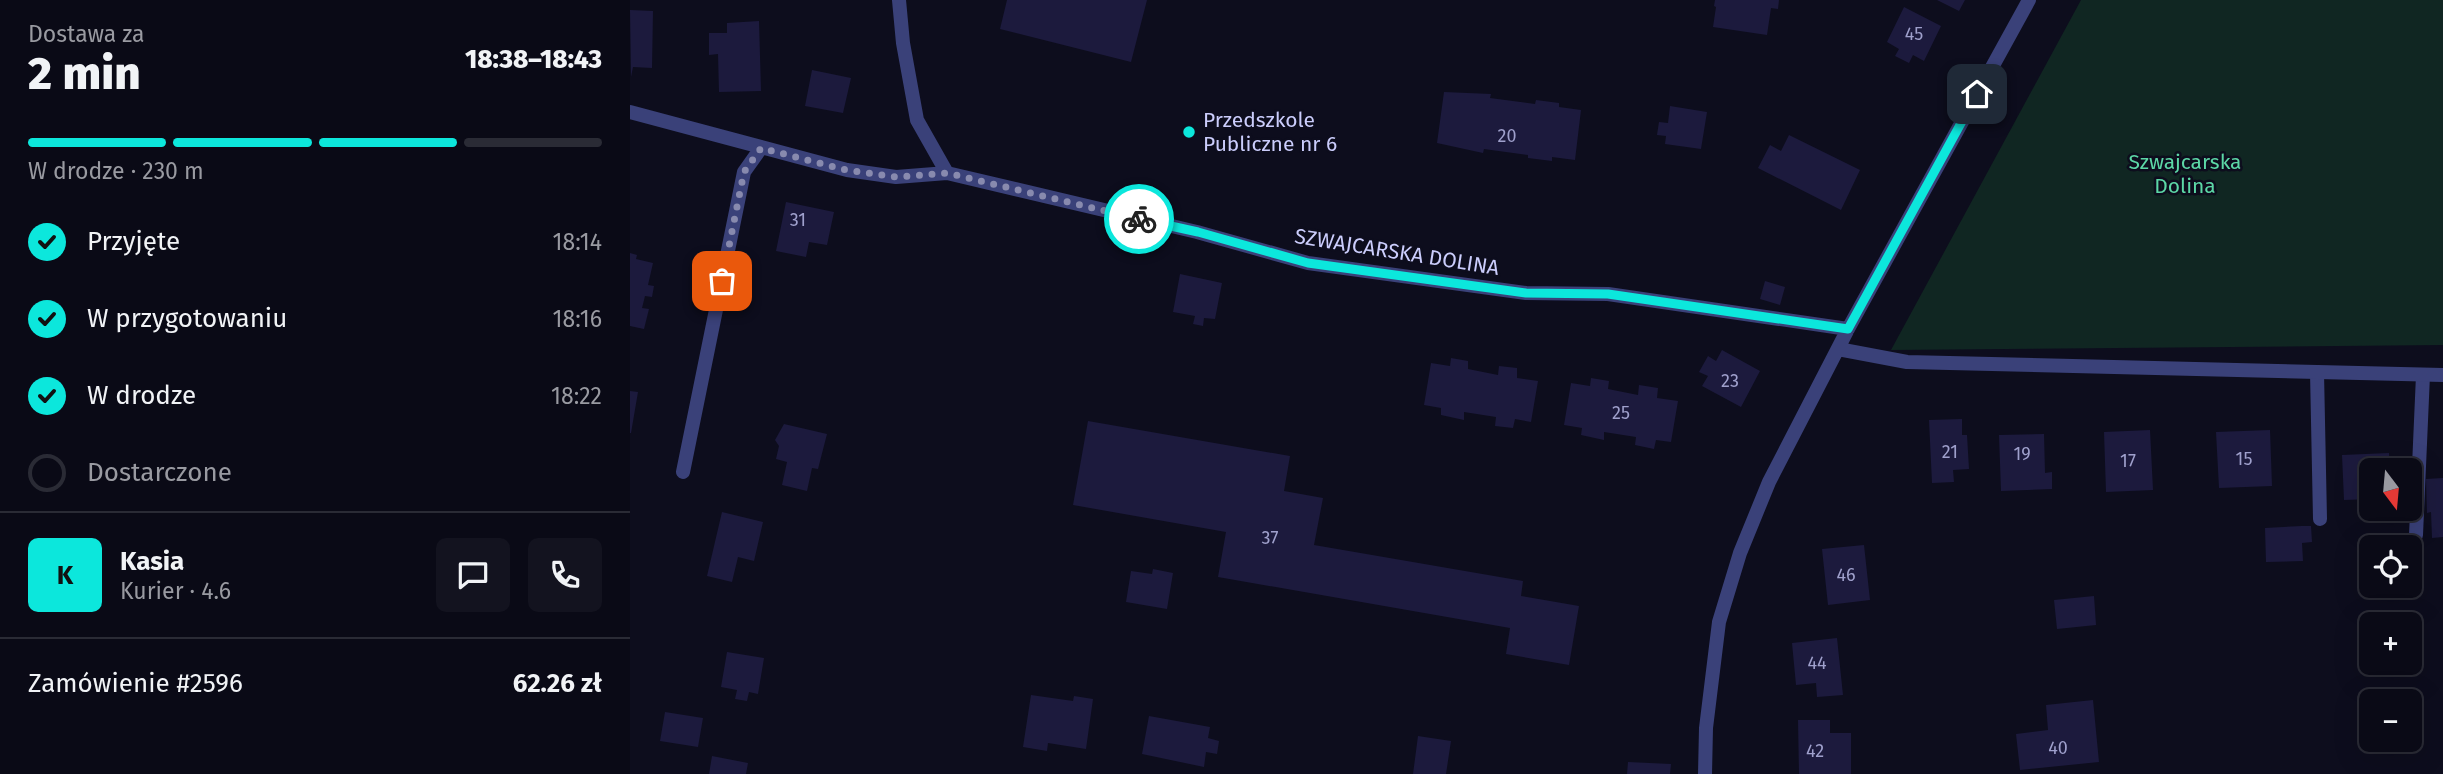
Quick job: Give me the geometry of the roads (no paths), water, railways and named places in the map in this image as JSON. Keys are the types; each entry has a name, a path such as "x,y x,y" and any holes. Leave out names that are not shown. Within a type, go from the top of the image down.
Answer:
{"street":[{"path":"899,0 903,43 917,120 947,173"},
{"path":"1705,774 1706,728 1719,622 1740,553 1769,482 1848,329 2029,0"},
{"name":"SZWAJCARSKA DOLINA","path":"630,111 846,170 896,177 947,173 1198,232 1308,263 1526,293 1608,294 1848,329"},
{"path":"682,472 744,172 761,148"},
{"path":"1838,349 1907,362 2443,375"},
{"path":"2317,372 2320,519"},
{"path":"2416,535 2423,375"}],"place":[{"name":"Przedszkole Publiczne nr 6","path":"1189,132"}],"park label":[{"name":"Szwajcarska Dolina","path":"2185,174"}]}
